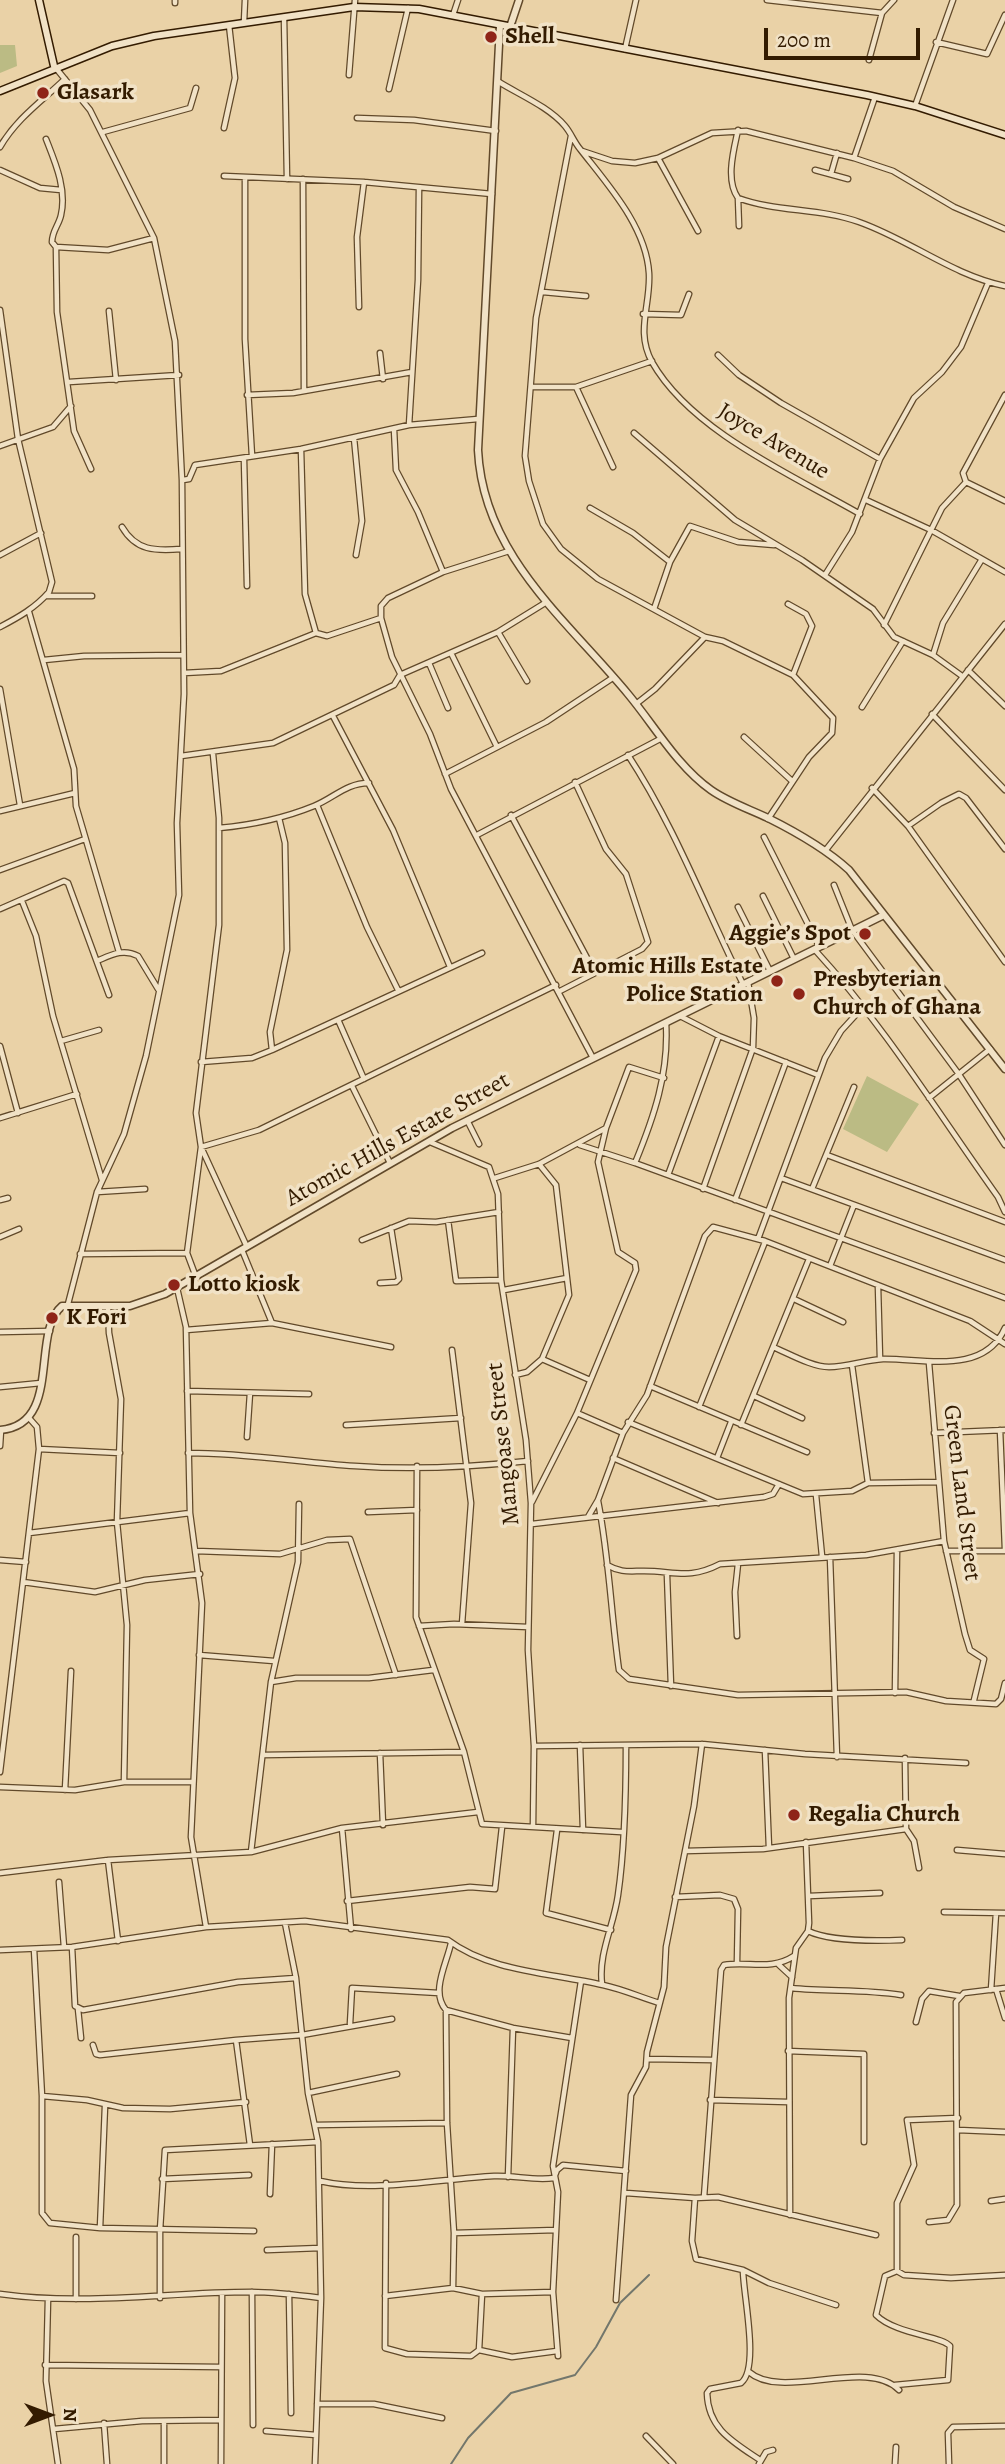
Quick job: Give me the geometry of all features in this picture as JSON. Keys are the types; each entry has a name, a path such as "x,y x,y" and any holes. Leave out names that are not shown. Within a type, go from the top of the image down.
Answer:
{"street":[{"path":"0,1443 1,1430 16,1427 29,1418 41,1383 57,1310 68,1304 97,1192 124,1134 146,1056 179,895 177,855 184,673 181,549 183,481 179,375 170,307 154,238 103,132 83,98 54,66 39,0"},
{"path":"244,22 245,0"},
{"path":"453,15 458,0"},
{"path":"510,27 519,0"},
{"path":"625,49 636,0"},
{"path":"767,0 882,13"},
{"path":"869,60 882,13 894,0"},
{"path":"915,106 953,0"},
{"path":"0,91 54,66 133,40 354,3 408,7 453,15 875,96 1005,135"},
{"path":"349,75 354,3"},
{"path":"389,89 408,7"},
{"path":"936,42 987,54 1005,15"},
{"path":"284,16 287,179"},
{"path":"224,128 235,78 229,25"},
{"path":"500,25 497,131 478,419 482,482 491,513 509,551 545,603 614,677 663,738 710,790 825,851 849,870 1005,1069"},
{"path":"0,147 13,124 41,104 65,79"},
{"name":"Joyce Avenue","path":"499,82 549,113 566,127 613,191 643,248 649,275 643,314 644,342 652,361 677,395 720,433 860,514"},
{"path":"103,132 190,108 196,88"},
{"path":"854,158 875,96"},
{"path":"357,118 414,120 497,131"},
{"path":"582,151 624,163 658,158 698,137 738,130 837,153 893,172 954,207 1005,229"},
{"path":"738,130 732,163 739,226"},
{"path":"571,136 536,318 526,468 548,534 561,549 598,579 705,637 723,641 793,675 835,723 832,733 809,757 768,819"},
{"path":"46,139 58,172 61,190 61,213 52,236 56,247 57,312 75,438 91,469"},
{"path":"831,174 837,153"},
{"path":"658,158 698,231"},
{"path":"0,170 40,188 61,190"},
{"path":"815,170 848,179"},
{"path":"224,176 364,182 492,194"},
{"path":"245,177 247,395 252,456"},
{"path":"303,179 304,391"},
{"path":"359,307 357,237 364,182"},
{"path":"409,425 419,188"},
{"path":"738,198 859,222 988,283 1005,286"},
{"path":"56,247 108,250 154,238"},
{"path":"825,575 860,514 880,459 914,398 942,372 961,348 988,283"},
{"path":"543,292 586,296"},
{"path":"643,314 681,315 689,294"},
{"path":"0,310 18,439 41,533 46,569 52,582 47,596"},
{"path":"109,311 116,380"},
{"path":"380,353 383,379"},
{"path":"718,355 739,375 781,403 880,459"},
{"path":"531,387 576,387 652,361"},
{"path":"247,395 282,395 412,372"},
{"path":"69,382 179,375"},
{"path":"576,387 613,467"},
{"path":"1005,395 963,470 966,482 1005,501"},
{"path":"0,446 53,427 71,406"},
{"path":"183,481 189,479 195,465 301,449 409,425 478,419"},
{"path":"394,429 396,470 418,512 443,572"},
{"path":"634,433 720,509 825,575 873,609 891,635 933,655 962,676"},
{"path":"354,438 362,520 356,555"},
{"path":"301,449 305,594 316,633"},
{"path":"244,459 247,586"},
{"path":"883,626 946,502 966,482"},
{"path":"866,500 931,530 1005,572"},
{"path":"590,508 633,533 670,562"},
{"path":"654,609 670,562 692,526 724,538 775,545"},
{"path":"122,527 133,542 146,549 181,549"},
{"path":"0,555 41,533"},
{"path":"509,551 443,572 388,598 381,606 381,618 400,674 430,734 445,774 593,1058"},
{"path":"933,655 943,623 982,559"},
{"path":"0,627 29,612 34,603 47,596 92,596"},
{"path":"181,756 213,754 273,744 394,685 400,674 498,632 545,603"},
{"path":"788,604 806,614 812,626 793,675"},
{"path":"29,612 74,769 75,793 85,839 102,886 119,952"},
{"path":"184,673 221,671 316,633 327,636 381,618"},
{"path":"825,851 872,788 1005,624"},
{"path":"498,632 527,681"},
{"path":"636,704 660,684 705,637"},
{"path":"862,707 903,641"},
{"path":"451,653 497,747"},
{"path":"44,660 84,656 183,655"},
{"path":"429,663 448,708"},
{"path":"968,670 1005,706"},
{"path":"445,774 564,711 614,677"},
{"path":"0,690 20,804"},
{"path":"932,714 1005,790"},
{"path":"332,716 369,783 415,879 450,967"},
{"path":"744,737 792,781"},
{"path":"477,835 663,738"},
{"path":"213,754 219,828 218,935 196,1113 201,1147 245,1249 272,1322"},
{"path":"628,755 690,866 712,921 746,983 754,1018 753,1048 703,1189"},
{"path":"219,828 260,825 317,805 354,783 362,770"},
{"path":"560,991 642,949 648,937 626,874 606,849 576,782"},
{"path":"354,783 369,783"},
{"path":"872,788 908,826 1005,962"},
{"path":"0,811 20,804 75,793"},
{"path":"908,826 959,794 1005,849"},
{"path":"317,805 367,927 398,990"},
{"path":"511,815 595,973"},
{"path":"272,1051 270,1032 287,950 285,843 279,818"},
{"path":"764,836 817,948 929,1098 998,1197 1005,1212"},
{"path":"0,870 85,839"},
{"path":"0,909 64,881 68,883 109,995"},
{"path":"834,885 852,930 958,1073 1005,1145"},
{"path":"763,896 794,959"},
{"path":"22,901 41,954 61,1041 102,1181"},
{"path":"738,907 770,971"},
{"name":"Atomic Hills Estate Street","path":"68,1304 108,1308 143,1303 177,1288 429,1141 884,915"},
{"path":"97,961 119,952 138,956 159,990"},
{"path":"201,1062 252,1058 272,1051 482,953"},
{"path":"201,1147 259,1130 556,985"},
{"path":"758,1239 832,1042 863,1007"},
{"path":"680,1016 719,1036 818,1075"},
{"path":"339,1022 364,1079"},
{"path":"635,1163 651,1124 664,1078 666,1023"},
{"path":"61,1041 100,1030"},
{"path":"668,1175 719,1036"},
{"path":"0,1046 1,1058 18,1112"},
{"path":"929,1098 990,1049"},
{"path":"735,1200 786,1062"},
{"path":"531,1503 577,1413 637,1266 618,1252 603,1192 599,1151 606,1128 629,1067 664,1078"},
{"path":"352,1086 390,1163"},
{"path":"812,1189 854,1087"},
{"path":"0,1118 76,1094"},
{"path":"467,1121 479,1144"},
{"path":"429,1141 483,1163 495,1178 539,1164 580,1145 606,1128"},
{"path":"580,1145 1005,1298"},
{"path":"196,1277 187,1253 201,1147"},
{"path":"827,1155 1005,1222"},
{"path":"515,1375 531,1370 542,1359 569,1295 556,1185 539,1164"},
{"name":"Mangoase Street","path":"495,1178 503,1290 528,1461 531,1503 528,1627 534,1746 533,1828"},
{"path":"781,1178 1005,1260"},
{"path":"97,1192 145,1189"},
{"path":"0,1200 8,1198"},
{"path":"830,1265 854,1205"},
{"path":"362,1240 409,1221 448,1220 499,1212"},
{"path":"448,1220 456,1281 502,1280"},
{"path":"588,1517 598,1500 628,1422 650,1387 708,1230 717,1226 830,1265 970,1321 1005,1344"},
{"path":"380,1283 398,1279 391,1227"},
{"path":"0,1237 19,1229"},
{"path":"699,1407 765,1241"},
{"path":"80,1254 187,1253"},
{"path":"741,1425 809,1259"},
{"path":"503,1290 567,1278"},
{"path":"878,1286 880,1359"},
{"path":"177,1288 186,1330 190,1513 202,1603 192,1782 193,1857 206,1927"},
{"path":"794,1298 843,1322"},
{"path":"108,1308 109,1334 121,1399 117,1522 127,1625 124,1782"},
{"path":"186,1330 272,1322 391,1348"},
{"path":"774,1347 821,1366 852,1365 880,1359 929,1363 970,1358 999,1338 1005,1328"},
{"path":"0,1332 51,1331"},
{"path":"452,1350 468,1465 470,1535 463,1624"},
{"path":"542,1359 590,1380"},
{"name":"Green Land Street","path":"929,1363 944,1541 969,1647 984,1659 974,1700"},
{"path":"852,1365 869,1483"},
{"path":"0,1387 41,1383"},
{"path":"650,1387 807,1452"},
{"path":"187,1391 309,1394"},
{"path":"247,1437 250,1393"},
{"path":"754,1396 802,1418"},
{"path":"577,1413 623,1433"},
{"path":"0,1772 39,1449 37,1427 29,1418"},
{"path":"346,1425 461,1418"},
{"path":"628,1422 803,1494 852,1490 869,1483 939,1482"},
{"path":"717,1458 731,1422"},
{"path":"934,1433 1002,1430 1005,1550 946,1551"},
{"path":"39,1449 120,1452"},
{"path":"188,1453 262,1455 358,1466 468,1465 528,1461"},
{"path":"612,1458 720,1504"},
{"path":"417,1466 416,1617 464,1752 483,1826 621,1832"},
{"path":"532,1524 720,1504 773,1494 779,1484"},
{"path":"816,1495 822,1556"},
{"path":"598,1500 603,1515 619,1670 629,1679 738,1695 895,1693 965,1703 974,1700 1000,1702 1005,1683"},
{"path":"251,1852 274,1661 298,1551 299,1504"},
{"path":"368,1512 417,1510"},
{"path":"29,1533 190,1513"},
{"path":"197,1551 280,1554 298,1551 327,1540 350,1539 396,1675"},
{"path":"607,1565 624,1572 646,1571 667,1575 699,1573 720,1564 830,1557 897,1550 944,1541"},
{"path":"895,1693 897,1550"},
{"path":"830,1557 837,1757"},
{"path":"0,1560 26,1562"},
{"path":"737,1636 735,1592 738,1564"},
{"path":"23,1582 95,1592 145,1580 200,1574"},
{"path":"667,1575 671,1686"},
{"path":"419,1626 463,1624 528,1627"},
{"path":"199,1655 274,1661"},
{"path":"271,1682 296,1678 369,1678 433,1670"},
{"path":"65,1790 71,1671"},
{"path":"534,1746 702,1744 837,1757 905,1758 966,1763"},
{"path":"616,2300 617,2246 626,2193 631,2095 644,2074 664,1987 666,1948 702,1744"},
{"path":"580,1745 583,1830"},
{"path":"602,1984 601,1960 611,1930 620,1885 621,1832 626,1808 626,1745"},
{"path":"765,1751 769,1848"},
{"path":"263,1755 464,1752"},
{"path":"380,1754 383,1825"},
{"path":"905,1758 906,1829 914,1841 919,1868"},
{"path":"0,1787 65,1790 96,1789 124,1782 192,1782"},
{"path":"0,1873 108,1860 251,1852 342,1828 478,1812"},
{"path":"347,1901 470,1887 495,1889 502,1827"},
{"path":"342,1828 351,1929"},
{"path":"685,1851 769,1848 906,1829"},
{"path":"557,1830 546,1913 611,1930"},
{"path":"790,2215 788,2051 795,1956 808,1931 806,1842"},
{"path":"957,1850 1005,1854"},
{"path":"108,1860 118,1941"},
{"path":"59,1882 64,1947"},
{"path":"809,1896 880,1893"},
{"path":"675,1897 720,1895 734,1899 738,1909 737,1962"},
{"path":"944,1913 1005,1913"},
{"path":"996,1913 994,1989 1005,2018"},
{"path":"0,1950 72,1947 206,1927 316,1922 451,1943 482,1959 581,1982 602,1984 659,2003"},
{"path":"285,1923 296,1978 320,2181 321,2298 315,2464"},
{"path":"808,1931 856,1941 902,1941"},
{"path":"451,1943 439,1993 440,2004 446,2010 513,2028 572,2038"},
{"path":"72,1947 81,2038"},
{"path":"34,1950 42,2096 41,2213 50,2222 100,2228 254,2231"},
{"path":"704,2197 721,1969 724,1965 737,1962 779,1965 795,1956"},
{"path":"779,1965 792,1977"},
{"path":"78,2009 239,1982 296,1978"},
{"path":"386,2183 384,2341 389,2350 471,2356 479,2350 512,2357 558,2353 553,2292 558,2185 554,2178 581,1982"},
{"path":"349,2025 352,1988 439,1993"},
{"path":"791,1988 818,1991 863,1989 901,1995"},
{"path":"916,2022 922,1999 929,1991 959,1996 1005,1988"},
{"path":"929,2222 948,2220 957,2204 956,2002 959,1996"},
{"path":"446,2010 447,2123 454,2233 453,2288"},
{"path":"93,2045 96,2053 100,2055 236,2039 302,2035 392,2019"},
{"path":"508,2176 513,2028"},
{"path":"236,2039 250,2145"},
{"path":"788,2051 864,2054 864,2142"},
{"path":"647,2059 713,2060"},
{"path":"308,2093 397,2074"},
{"path":"42,2096 87,2099 105,2106 170,2109 246,2102"},
{"path":"710,2100 788,2102"},
{"path":"100,2228 105,2106"},
{"path":"897,2271 897,2203 914,2165 907,2120 958,2118"},
{"path":"315,2125 447,2123"},
{"path":"958,2130 1005,2132"},
{"path":"160,2298 162,2158 168,2148 317,2142"},
{"path":"270,2194 272,2144"},
{"path":"554,2178 557,2169 563,2165 626,2171"},
{"path":"162,2179 249,2175"},
{"path":"320,2181 386,2183 508,2176 554,2178"},
{"path":"626,2193 718,2197 876,2235"},
{"path":"695,2198 692,2241 696,2259 743,2270 769,2283 836,2305"},
{"path":"991,2201 1005,2199"},
{"path":"454,2233 556,2230"},
{"path":"76,2237 76,2299"},
{"path":"267,2250 320,2248"},
{"path":"743,2270 743,2298 749,2320 749,2372 741,2383 710,2389 707,2393 708,2409 722,2434 760,2462 766,2452 773,2450"},
{"path":"749,2372 761,2380 824,2381 864,2376 897,2388 943,2382 950,2378 947,2342 905,2332 876,2315 881,2281 885,2276 897,2271 951,2278 1005,2275"},
{"path":"385,2296 453,2288 482,2294 553,2292"},
{"path":"0,2294 76,2299 160,2298 251,2292 321,2298"},
{"path":"251,2292 253,2425"},
{"path":"221,2464 222,2293"},
{"path":"289,2294 291,2413"},
{"path":"479,2350 482,2294"},
{"path":"48,2299 45,2365 58,2464"},
{"path":"45,2365 221,2367"},
{"path":"317,2404 373,2404 442,2418"},
{"path":"54,2429 104,2423 220,2420"},
{"path":"104,2423 107,2464"},
{"path":"164,2423 164,2464"},
{"path":"949,2464 948,2433 953,2427 1005,2426"},
{"path":"266,2431 316,2435"},
{"path":"646,2435 674,2464"},
{"path":"895,2464 896,2447"}],"green space":[{"path":"0,45 15,45 17,66 0,73"},
{"path":"867,1076 919,1104 887,1152 843,1129"}],"waterway":[{"path":"451,2464 468,2438 511,2393 575,2375 596,2347 620,2303 649,2275"}],"place":[{"name":"Shell","path":"491,37"},
{"name":"Glasark","path":"43,93"},
{"name":"Aggie’s Spot","path":"865,934"},
{"name":"Atomic Hills Estate Police Station","path":"777,981"},
{"name":"Presbyterian Church of Ghana","path":"799,994"},
{"name":"Lotto kiosk","path":"174,1285"},
{"name":"K Fori","path":"52,1318"},
{"name":"Regalia Church","path":"794,1815"}]}
